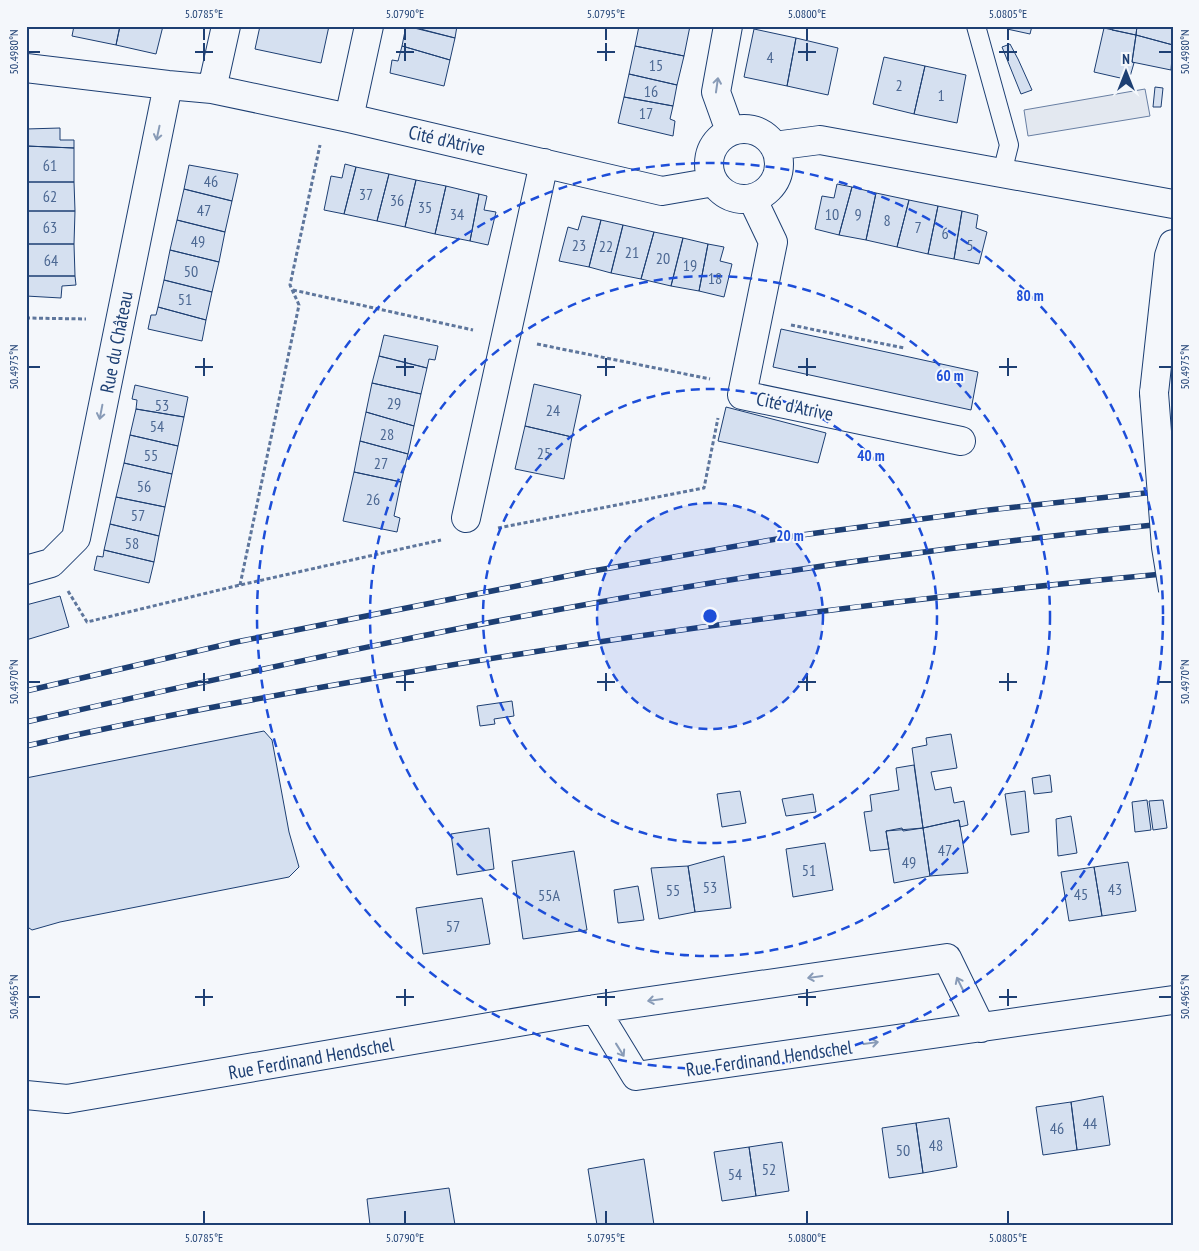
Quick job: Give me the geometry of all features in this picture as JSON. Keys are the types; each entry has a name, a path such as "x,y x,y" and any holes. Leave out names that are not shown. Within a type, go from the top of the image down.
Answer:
{"street":[{"path":"212,88 226,26"},
{"path":"338,115 369,26"},
{"path":"728,26 716,92 730,131"},
{"name":"Cité d'Atrive","path":"26,68 168,85 212,88 338,115 662,191 714,182"},
{"name":"Rue du Château","path":"38,566 76,538 168,85"},
{"path":"750,129 768,138 774,146 779,167 776,177 762,193 752,198 731,196 714,182 710,174 710,153 722,136 730,131 750,129"},
{"path":"774,146 820,140 1173,204"},
{"path":"466,518 544,163"},
{"name":"Cité d'Atrive","path":"752,198 773,242 742,395 961,441"},
{"path":"1173,244 1169,256 1154,393 1166,547 1173,590"},
{"name":"Rue Ferdinand Hendschel","path":"26,1095 67,1099 594,1009 947,958 981,1028"},
{"name":"Rue Ferdinand Hendschel","path":"594,1009 636,1076 1173,1000"}],"lane":[{"path":"976,26 1009,145 1002,173"}],"path":[{"path":"240,584 299,305 290,284 338,115"},
{"path":"26,318 120,320"},
{"path":"758,318 904,348"},
{"path":"494,529 704,488 720,411"},
{"path":"38,566 87,622 240,584 447,539"}],"shaded area":[{"path":"1145,89 1150,116 1028,136 1024,110"}],"building":[{"path":"74,26 120,26 116,45 72,36"},
{"path":"120,26 163,26 156,54 116,45"},
{"path":"260,26 329,26 321,63 255,49"},
{"path":"406,26 455,38 450,60 402,46"},
{"path":"409,26 457,26 455,38"},
{"path":"639,26 690,26 684,56 635,46"},
{"path":"1007,26 1032,26 1030,34 1007,29"},
{"path":"1113,26 1137,26 1136,35 1112,30"},
{"path":"1137,26 1173,26 1173,45 1136,35"},
{"path":"1104,28 1136,35 1132,62 1134,63 1129,80 1094,72"},
{"path":"754,29 796,38 787,86 744,77"},
{"path":"1136,35 1173,45 1171,70 1132,62"},
{"path":"796,38 838,48 828,95 787,86"},
{"path":"1010,44 1032,90 1021,94 1002,47"},
{"path":"402,46 450,60 444,86 390,73 392,60 398,61"},
{"path":"635,46 684,56 677,85 629,74"},
{"path":"884,57 925,66 914,114 873,104"},
{"path":"925,66 966,75 957,123 914,114"},
{"path":"629,74 677,85 673,106 624,97"},
{"path":"1155,87 1163,88 1161,107 1153,107"},
{"path":"624,97 673,106 670,119 675,121 673,136 618,123"},
{"path":"60,128 60,140 74,140 74,148 26,146 26,129"},
{"path":"26,146 74,148 74,182 26,182"},
{"path":"345,164 356,167 344,214 324,210 331,176 342,178"},
{"path":"189,165 238,174 232,201 184,189"},
{"path":"356,167 389,174 377,221 344,214"},
{"path":"389,174 416,180 405,227 377,221"},
{"path":"416,180 446,186 435,234 405,227"},
{"path":"26,182 74,182 75,211 26,211"},
{"path":"837,184 852,187 839,235 815,229 822,196 834,198"},
{"path":"446,186 479,194 470,241 435,234"},
{"path":"852,187 876,193 866,240 839,235"},
{"path":"184,189 232,201 225,232 177,220"},
{"path":"876,193 909,200 897,247 866,240"},
{"path":"479,194 487,196 484,210 496,212 488,245 470,241"},
{"path":"909,200 938,206 928,254 897,247"},
{"path":"938,206 962,211 954,259 928,254"},
{"path":"26,211 75,211 74,244 26,244"},
{"path":"962,211 978,215 976,228 987,232 979,264 954,259"},
{"path":"582,216 601,220 589,267 559,261 568,227 578,230"},
{"path":"177,220 225,232 219,262 170,250"},
{"path":"601,220 623,225 611,273 589,267"},
{"path":"623,225 654,232 641,279 611,273"},
{"path":"654,232 683,238 671,286 641,279"},
{"path":"683,238 708,244 699,291 671,286"},
{"path":"26,244 74,244 75,276 26,276"},
{"path":"708,244 724,247 720,261 732,264 724,297 699,291"},
{"path":"170,250 219,262 212,292 164,280"},
{"path":"26,276 75,276 76,285 62,286 61,298 26,296"},
{"path":"164,280 212,292 206,320 158,307"},
{"path":"158,307 206,320 202,341 148,329 151,315 156,315"},
{"path":"781,329 978,372 971,410 773,367"},
{"path":"384,335 438,346 435,360 429,359 427,368 379,356"},
{"path":"379,356 427,368 421,394 372,383"},
{"path":"372,383 421,394 414,426 366,412"},
{"path":"534,384 581,395 572,437 525,426"},
{"path":"135,385 188,397 184,417 136,409 137,400 132,399"},
{"path":"726,407 826,433 818,463 718,441"},
{"path":"136,409 184,417 178,446 130,435"},
{"path":"366,412 414,426 408,454 360,441"},
{"path":"525,426 572,437 564,479 515,469"},
{"path":"130,435 178,446 172,474 124,463"},
{"path":"360,441 408,454 401,482 354,472"},
{"path":"124,463 172,474 165,507 116,497"},
{"path":"354,472 401,482 394,516 400,518 397,532 343,521"},
{"path":"116,497 165,507 159,536 110,524"},
{"path":"110,524 159,536 154,562 104,550"},
{"path":"104,550 154,562 149,583 94,570 97,556 103,557"},
{"path":"60,596 69,627 26,640 26,605"},
{"path":"512,701 514,716 494,719 495,724 480,726 477,706"},
{"path":"264,731 272,740 289,832 299,867 289,877 60,922 32,930 26,926 26,778"},
{"path":"951,734 957,768 931,772 935,790 951,787 954,803 964,801 968,825 960,827 959,820 923,828 912,748 927,745 926,738"},
{"path":"914,765 923,828 886,831 889,849 870,851 864,812 872,811 870,795 899,790 896,768"},
{"path":"1050,775 1052,792 1034,794 1032,778"},
{"path":"740,791 746,823 722,827 717,794"},
{"path":"1025,791 1029,832 1011,835 1005,794"},
{"path":"813,794 816,812 786,816 782,799"},
{"path":"1147,800 1151,830 1135,832 1132,802"},
{"path":"1163,800 1167,828 1153,830 1149,801"},
{"path":"1071,816 1077,853 1058,856 1056,819"},
{"path":"959,820 968,873 930,876 923,828"},
{"path":"489,828 494,869 457,875 451,834"},
{"path":"902,828 903,831 923,828 930,876 894,883 886,831"},
{"path":"825,843 833,890 793,897 786,849"},
{"path":"574,851 587,930 523,939 512,861"},
{"path":"724,856 731,908 695,912 688,866"},
{"path":"1128,862 1136,911 1102,916 1094,867"},
{"path":"688,866 695,912 659,919 651,868"},
{"path":"1094,867 1102,916 1069,921 1061,872"},
{"path":"638,886 644,920 618,923 614,890"},
{"path":"482,898 490,944 423,954 416,908"},
{"path":"1103,1096 1110,1145 1077,1150 1071,1102"},
{"path":"1071,1102 1077,1150 1043,1155 1036,1107"},
{"path":"949,1118 957,1167 923,1173 916,1123"},
{"path":"916,1123 923,1173 889,1178 882,1128"},
{"path":"782,1142 789,1191 756,1196 749,1147"},
{"path":"749,1147 756,1196 722,1201 714,1152"},
{"path":"644,1159 654,1225 597,1225 588,1169"},
{"path":"449,1188 455,1225 370,1225 367,1199"}],"railway":[{"path":"26,691 236,642 587,572 794,536 989,510 1173,490"},
{"path":"26,722 207,681 480,624 663,591 911,554 1173,523"},
{"path":"26,746 258,699 591,643 881,604 1173,573"}]}
